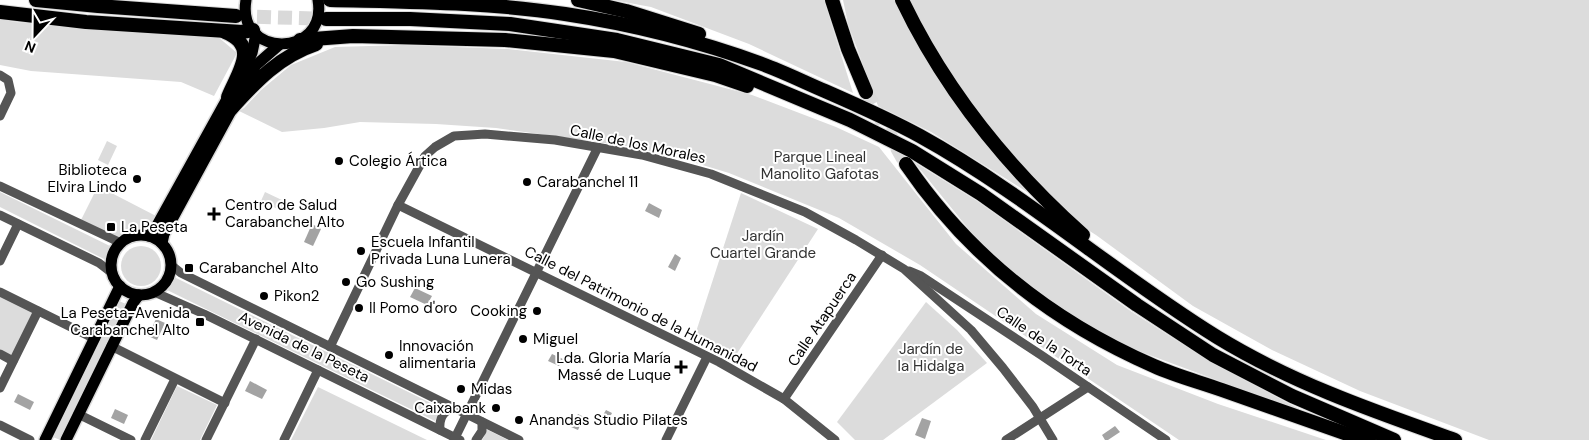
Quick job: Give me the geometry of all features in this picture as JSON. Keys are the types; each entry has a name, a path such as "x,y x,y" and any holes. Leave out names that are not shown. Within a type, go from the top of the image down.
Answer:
{"highway":[{"path":"36,0 236,16"},
{"path":"330,0 443,3 564,13 619,23 673,36 764,65 870,111 920,136 991,179 1179,312 1219,338 1338,398 1455,440"},
{"path":"578,0 626,11 727,43 847,95 870,111"},
{"path":"832,0 848,49 866,92"},
{"path":"902,0 934,58 976,123 1021,176 1084,236 1162,294 1179,312"},
{"path":"908,0 934,58"},
{"path":"0,12 86,22 254,32"},
{"path":"326,19 410,18 510,24 617,40 718,65 850,120 912,151 974,189 1137,305 1214,355 1292,396 1394,440"},
{"path":"219,30 237,38 244,47 245,55 230,103"},
{"path":"300,40 353,36 505,40 614,51 715,75 750,86 793,95"},
{"path":"230,103 282,59 305,48 332,39"},
{"path":"906,164 923,189 965,237 1034,299 1064,319 1108,345 1156,367 1369,440"}],"main road":[{"path":"246,0 246,15 254,32 264,41 279,45 290,44 310,33 316,24 320,8 318,0"},
{"path":"162,243 164,234 230,103 252,53 254,32"},
{"path":"149,236 230,103 256,66 279,45"},
{"path":"149,236 162,243 170,257 170,274 166,281 154,292 139,295 120,286 112,273 112,257 121,243 129,237 149,236"},
{"path":"45,440 120,286"},
{"path":"66,440 111,346 139,295"}],"street":[{"path":"0,75 8,80 11,93 0,116"},
{"name":"Calle de los Morales","path":"330,347 398,205 425,156 439,144 454,136 486,134 522,137 598,147 675,163 736,182 805,212 856,240 904,269 971,330 1003,368 1040,418 1053,440"},
{"path":"457,439 467,414 598,147"},
{"path":"0,186 121,243"},
{"name":"Calle del Patrimonio de la Humanidad","path":"398,205 719,362 784,399 835,440"},
{"path":"0,215 99,263 112,273"},
{"path":"0,261 18,224"},
{"name":"Calle Atapuerca","path":"784,399 882,256"},
{"name":"Avenida de la Peseta","path":"171,265 181,273 519,440"},
{"name":"Calle de la Torta","path":"904,269 921,276 1166,440"},
{"path":"0,292 95,339"},
{"name":"Avenida de la Peseta","path":"154,292 256,339 457,439"},
{"path":"0,388 38,310"},
{"path":"971,330 970,324 972,320 976,317 984,318"},
{"path":"206,440 256,339"},
{"path":"111,346 225,403"},
{"path":"0,354 13,361"},
{"path":"666,440 707,357"},
{"path":"284,440 318,370"},
{"path":"145,440 175,379"},
{"path":"1006,440 1088,387"},
{"path":"440,430 442,415 445,411 454,408"},
{"path":"78,414 127,439"},
{"path":"476,440 482,431 482,422"},
{"path":"0,425 30,440"}],"green space":[{"path":"613,0 824,0 853,93 749,44 651,7"},
{"path":"843,0 1589,0 1589,440 1489,440 1360,391 1272,350 1193,306 1096,235 931,132 878,106 848,24"},
{"path":"0,19 15,22 217,36 237,53 214,96 181,82 31,71 0,65"},
{"name":"Parque Lineal Manolito Gafotas","path":"403,45 508,49 626,62 752,95 836,127 879,147 956,244 1036,314 1117,365 1218,404 1326,440 1179,440 920,265 839,218 729,173 633,147 496,128 360,122 282,132 239,111 291,65 335,47"},
{"path":"107,141 117,146 108,165 98,160"},
{"path":"914,162 977,201 1132,312 1210,362 1311,415 1117,343 1043,299 975,237"},
{"path":"98,186 158,217 149,236 134,237 121,243 79,224"},
{"path":"0,192 114,248 108,261 0,207"},
{"path":"265,192 284,201 280,210 261,201"},
{"name":"Jardín Cuartel Grande","path":"741,193 818,229 736,355 695,335"},
{"path":"145,246 152,249 158,255 161,266 160,274 152,283 145,286 137,286 130,283 122,274 121,262 124,255 133,247"},
{"path":"172,276 441,408 435,421 165,289"},
{"path":"0,292 38,311 13,361 0,354"},
{"path":"119,301 126,304 60,440 53,437"},
{"name":"Jardín de la Hidalga","path":"926,302 957,330 987,363 883,440 855,440 837,422"},
{"path":"177,386 217,405 200,440 151,440"},
{"path":"318,387 427,440 291,440"},
{"path":"486,429 508,440 482,440"}],"shaded area":[{"path":"649,203 662,210 659,218 645,211"},
{"path":"312,224 321,229 313,246 304,242"},
{"path":"675,254 681,258 675,271 668,267"},
{"path":"415,288 432,296 427,305 410,297"},
{"path":"156,319 165,323 157,340 148,336"},
{"path":"552,354 563,359 559,366 548,361"},
{"path":"250,381 267,390 262,399 245,391"},
{"path":"18,394 34,402 30,410 14,402"},
{"path":"115,409 128,415 124,424 111,418"},
{"path":"606,410 612,413 606,425 599,422"},
{"path":"578,414 584,417 578,430 571,427"},
{"path":"922,418 931,421 925,439 915,435"},
{"path":"1115,426 1120,432 1105,440 1102,435"}],"tunnel":[{"path":"236,16 326,19"},
{"path":"866,92 906,164"}],"place":[{"name":"Colegio Ártica","path":"339,161"},
{"name":"Biblioteca Elvira Lindo","path":"137,179"},
{"name":"Carabanchel 11","path":"527,182"},
{"name":"Centro de Salud Carabanchel Alto","path":"214,214"},
{"name":"La Peseta","path":"111,227"},
{"name":"Escuela Infantil Privada Luna Lunera","path":"361,251"},
{"name":"Carabanchel Alto","path":"189,268"},
{"name":"Go Sushing","path":"346,282"},
{"name":"Pikon2","path":"264,296"},
{"name":"Il Pomo d'oro","path":"359,308"},
{"name":"Cooking","path":"537,311"},
{"name":"La Peseta-Avenida Carabanchel Alto","path":"200,322"},
{"name":"Miguel","path":"523,339"},
{"name":"Innovación alimentaria","path":"389,355"},
{"name":"Lda. Gloria María Massé de Luque","path":"681,367"},
{"name":"Midas","path":"461,389"},
{"name":"Caixabank","path":"496,408"},
{"name":"Anandas Studio Pilates","path":"519,420"}]}
